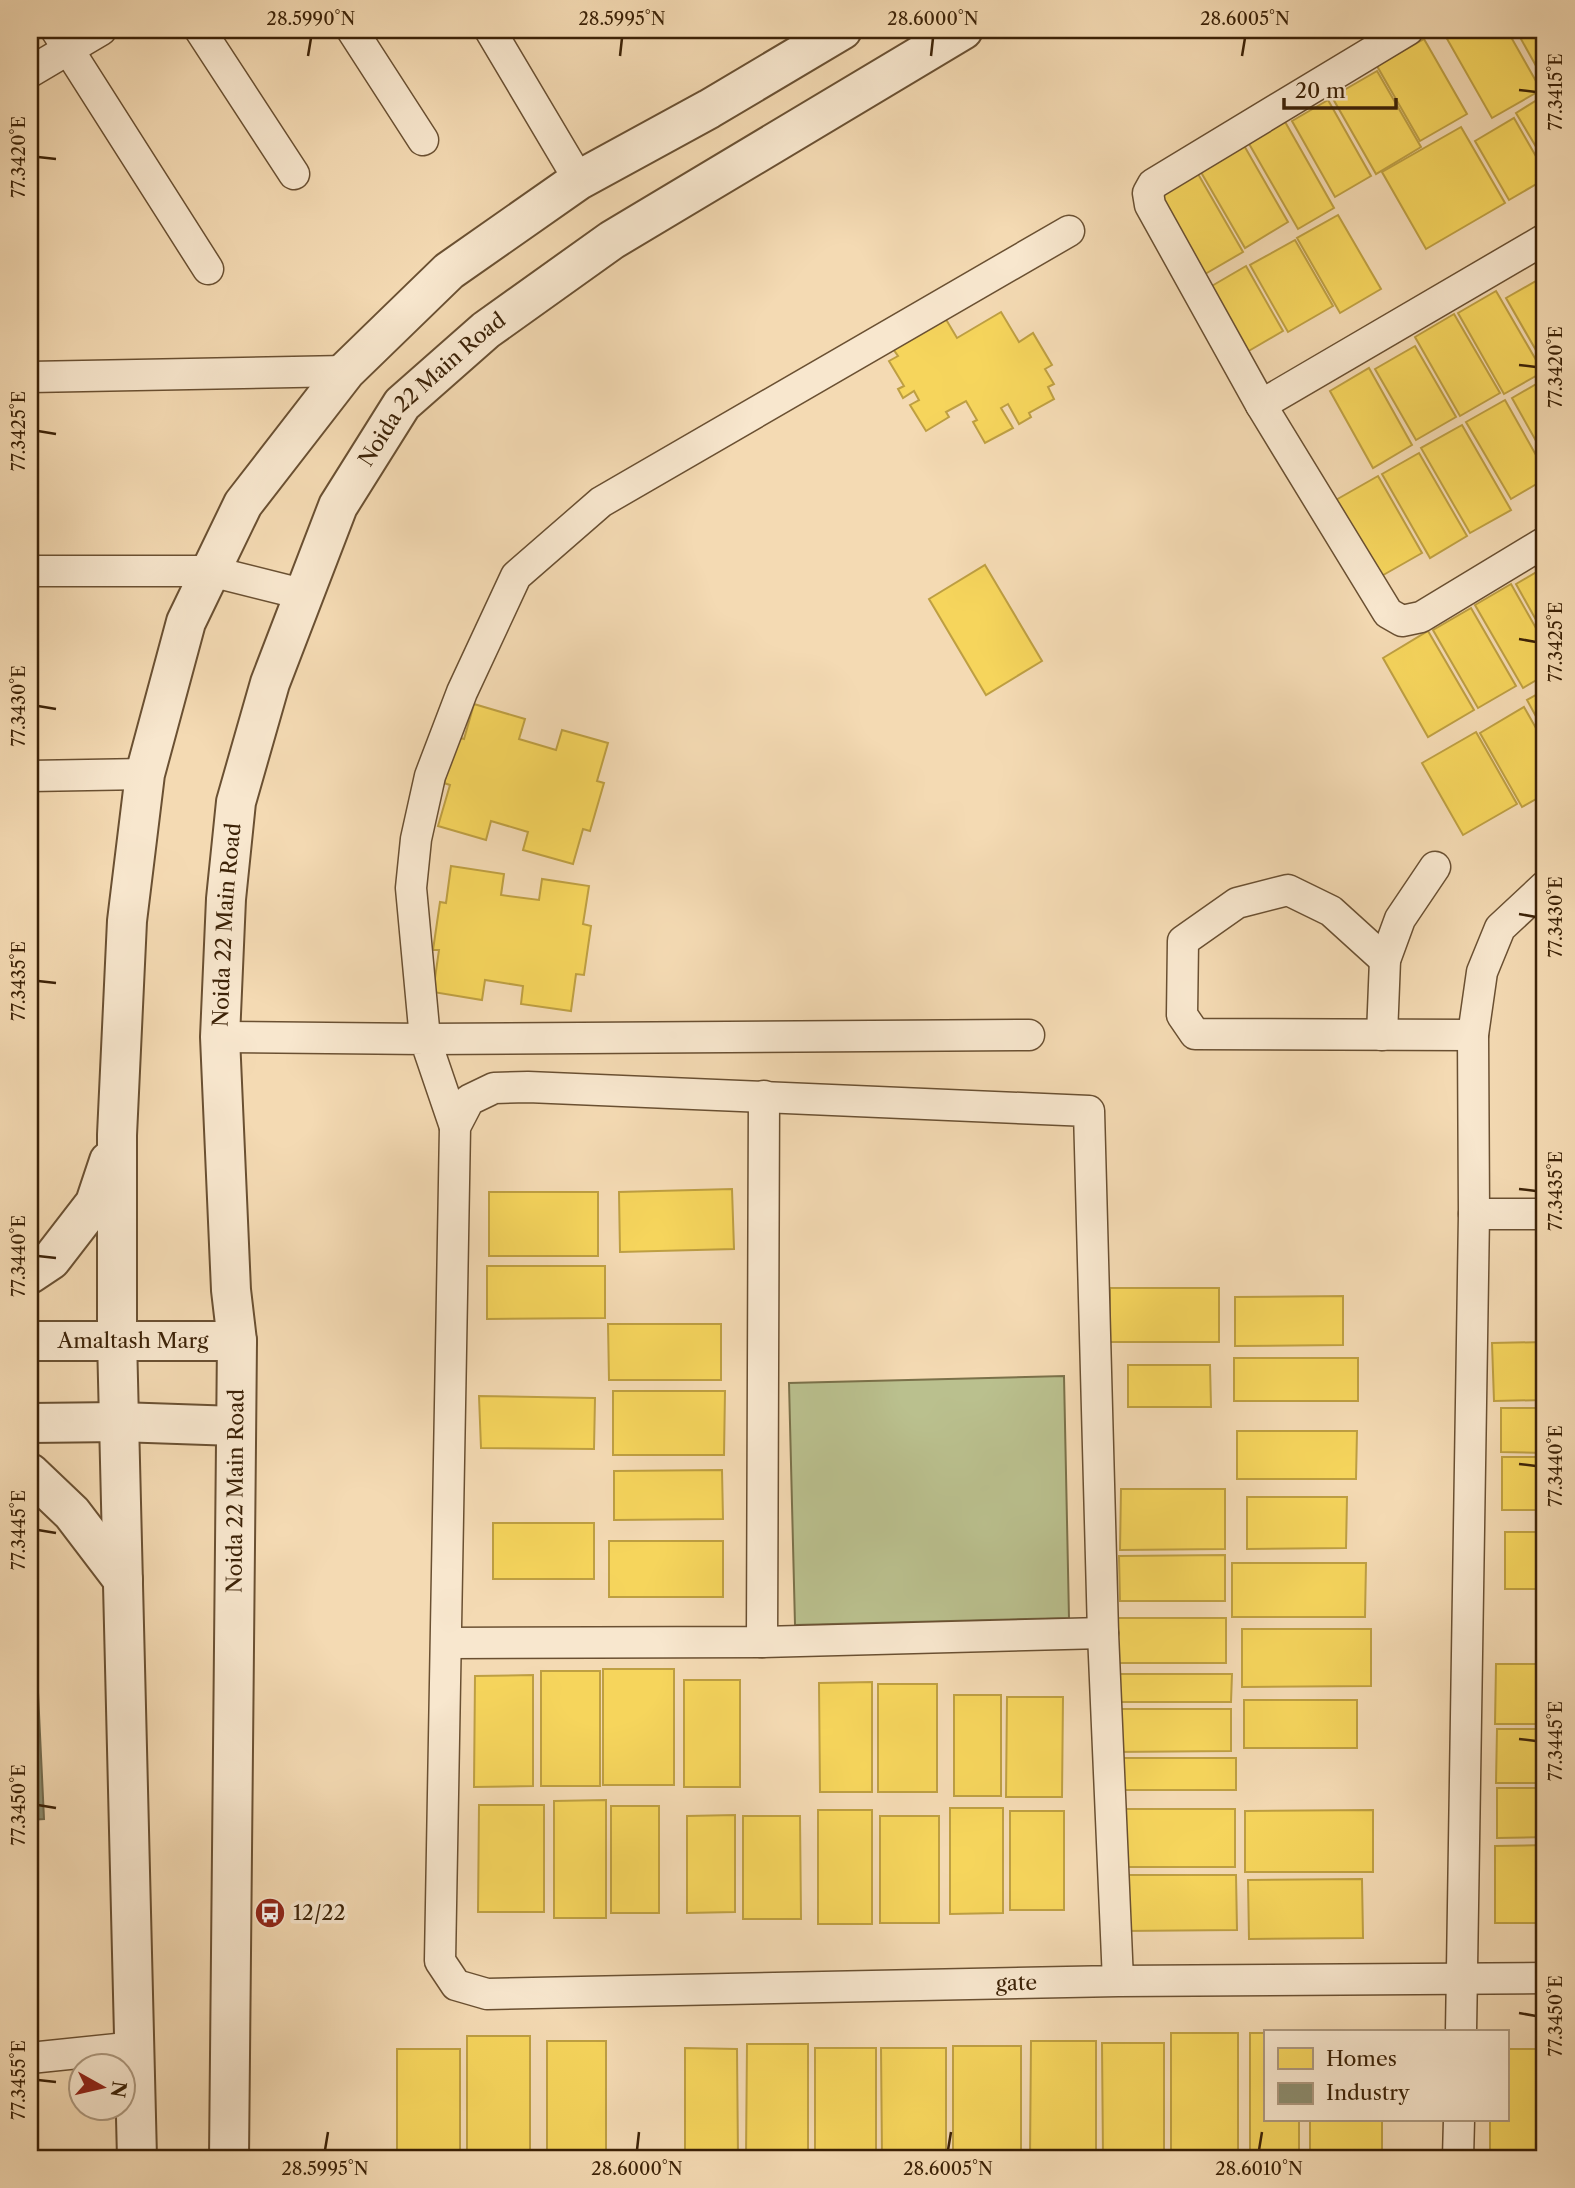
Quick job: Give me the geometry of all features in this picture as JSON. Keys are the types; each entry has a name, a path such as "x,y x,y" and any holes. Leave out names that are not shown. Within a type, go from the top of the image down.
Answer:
{"street":[{"path":"30,72 62,39 101,30"},
{"path":"200,30 294,174"},
{"path":"352,30 423,140"},
{"path":"490,30 579,180"},
{"path":"137,2158 117,1339 117,1135 127,921 145,774 186,622 243,504 346,371 449,271 579,180 709,109 842,30"},
{"name":"Noida 22 Main Road","path":"229,2158 237,1341 231,1290 220,1037 226,899 236,802 270,682 338,506 402,404 486,330 612,240 963,30"},
{"path":"1408,30 1153,184 1148,193 1150,205 1261,405 1388,613 1402,621 1421,617 1545,542"},
{"path":"62,39 208,269"},
{"path":"1069,231 601,502 516,576 462,692 430,776 416,839 411,888 425,1039 455,1127 447,1643 762,1642 1103,1633"},
{"path":"1261,405 1545,239"},
{"path":"30,377 346,371"},
{"path":"30,571 210,571 302,594"},
{"path":"30,776 145,774"},
{"path":"1382,1034 1385,960 1400,919 1435,867"},
{"path":"1461,2030 1474,1214 1473,1035 1482,972 1500,928 1545,886"},
{"path":"1385,960 1331,911 1288,890 1237,903 1183,941 1182,1015 1195,1034 1473,1035"},
{"path":"220,1037 425,1039 1029,1035"},
{"path":"455,1127 468,1100 495,1088 528,1087 1089,1111 1103,1633 1118,1981"},
{"path":"762,1642 764,1096"},
{"path":"30,1274 51,1260 95,1203 117,1135"},
{"path":"1474,1214 1545,1214"},
{"name":"Amaltash Marg","path":"30,1341 237,1341"},
{"path":"30,1423 119,1422 236,1426"},
{"path":"30,1473 72,1513 123,1580"},
{"name":"gate","path":"447,1643 440,1961 456,1985 487,1994 1118,1981 1545,1978"},
{"path":"30,2058 135,2047"},
{"path":"1458,2158 1459,2122"}],"green space":[{"path":"1064,1376 1069,1618 795,1625 789,1383"}],"building: Homes":[{"path":"1442,30 1507,30 1541,90 1492,118"},
{"path":"1516,30 1545,30 1545,82"},
{"path":"1424,39 1467,114 1420,141 1377,66"},
{"path":"1377,71 1421,147 1376,174 1332,97"},
{"path":"1545,95 1545,162 1516,113"},
{"path":"1328,100 1371,176 1335,197 1292,121"},
{"path":"1514,118 1545,172 1545,179 1509,200 1475,141"},
{"path":"1284,120 1334,208 1298,229 1248,142"},
{"path":"1461,127 1505,203 1426,249 1382,172"},
{"path":"1242,142 1288,222 1245,248 1198,167"},
{"path":"1194,167 1243,252 1200,277 1151,191"},
{"path":"1338,215 1381,289 1340,313 1297,238"},
{"path":"1295,240 1333,306 1288,332 1250,265"},
{"path":"1246,266 1283,331 1247,352 1210,287"},
{"path":"1543,277 1545,281 1545,366 1506,298"},
{"path":"1496,291 1543,372 1504,394 1458,313"},
{"path":"1001,312 1019,342 1033,333 1052,365 1045,369 1054,384 1048,387 1054,399 1029,413 1031,417 1019,424 1008,404 1001,408 1013,428 985,443 973,422 977,420 966,401 946,412 949,417 926,431 910,405 919,400 914,391 903,398 898,389 904,386 889,361 898,356 891,346 944,316 957,338"},
{"path":"1454,314 1500,393 1460,416 1415,337"},
{"path":"1415,346 1456,417 1416,440 1375,369"},
{"path":"1369,368 1412,445 1373,468 1330,391"},
{"path":"1545,379 1545,457 1512,398"},
{"path":"1505,400 1545,471 1545,479 1511,499 1466,422"},
{"path":"1462,425 1511,510 1470,533 1421,448"},
{"path":"1419,453 1467,536 1430,558 1382,474"},
{"path":"1378,476 1422,553 1378,578 1334,501"},
{"path":"985,565 1042,661 986,695 929,599"},
{"path":"1545,567 1545,636 1516,584"},
{"path":"1511,584 1545,644 1545,675 1523,688 1475,605"},
{"path":"1471,608 1516,686 1478,708 1433,630"},
{"path":"1428,631 1474,710 1428,737 1383,658"},
{"path":"1545,690 1545,733 1527,700"},
{"path":"474,704 525,719 519,739 556,750 562,730 608,743 597,781 604,783 590,831 583,829 573,864 523,850 528,832 491,821 486,840 438,826 450,785 444,783 457,737 464,739"},
{"path":"1524,707 1545,744 1545,794 1522,807 1480,733"},
{"path":"1476,732 1517,804 1463,835 1422,763"},
{"path":"451,866 504,874 501,895 539,900 542,879 589,886 583,924 591,926 584,975 576,974 571,1011 521,1004 523,986 485,980 482,1000 433,992 439,950 433,950 440,902 446,903"},
{"path":"732,1189 734,1249 620,1252 619,1192"},
{"path":"489,1192 598,1192 598,1256 489,1256"},
{"path":"487,1266 605,1266 605,1318 487,1319"},
{"path":"1110,1288 1219,1288 1219,1342 1110,1342"},
{"path":"1343,1296 1343,1345 1235,1346 1235,1297"},
{"path":"608,1324 721,1324 721,1380 609,1380"},
{"path":"1545,1342 1545,1400 1494,1401 1492,1343"},
{"path":"1234,1358 1358,1358 1358,1401 1234,1401"},
{"path":"1128,1365 1210,1365 1211,1407 1128,1407"},
{"path":"613,1391 725,1391 724,1455 613,1455"},
{"path":"479,1396 595,1398 594,1449 481,1448"},
{"path":"1501,1408 1545,1408 1545,1453 1501,1452"},
{"path":"1237,1431 1357,1431 1356,1479 1237,1479"},
{"path":"1502,1457 1545,1457 1545,1510 1502,1510"},
{"path":"722,1470 723,1519 614,1520 614,1471"},
{"path":"1121,1489 1225,1489 1225,1549 1120,1550"},
{"path":"1247,1497 1347,1497 1346,1548 1247,1549"},
{"path":"493,1523 594,1523 594,1579 493,1579"},
{"path":"1505,1532 1545,1532 1545,1589 1505,1589"},
{"path":"609,1541 723,1541 723,1597 609,1597"},
{"path":"1225,1555 1225,1601 1120,1601 1119,1556"},
{"path":"1232,1563 1366,1563 1365,1617 1232,1617"},
{"path":"1117,1618 1226,1618 1226,1663 1117,1663"},
{"path":"1242,1629 1371,1629 1371,1686 1242,1687"},
{"path":"1496,1664 1545,1664 1545,1724 1495,1724"},
{"path":"603,1669 674,1669 674,1785 603,1785"},
{"path":"541,1671 600,1671 600,1786 541,1786"},
{"path":"1114,1674 1232,1674 1231,1702 1114,1702"},
{"path":"533,1675 533,1786 474,1787 475,1676"},
{"path":"684,1680 740,1680 740,1787 684,1787"},
{"path":"872,1682 872,1792 820,1792 819,1683"},
{"path":"878,1684 937,1684 937,1792 878,1792"},
{"path":"954,1695 1001,1695 1001,1796 954,1796"},
{"path":"1007,1697 1063,1697 1062,1797 1006,1797"},
{"path":"1244,1700 1357,1700 1357,1748 1244,1748"},
{"path":"1113,1709 1231,1709 1231,1751 1112,1752"},
{"path":"1497,1729 1545,1729 1545,1783 1496,1783"},
{"path":"1118,1758 1236,1758 1236,1790 1118,1790"},
{"path":"1497,1788 1545,1788 1545,1837 1497,1838"},
{"path":"606,1800 606,1918 554,1918 554,1801"},
{"path":"479,1805 544,1805 544,1912 478,1912"},
{"path":"611,1806 659,1806 659,1913 611,1913"},
{"path":"950,1808 1003,1808 1003,1913 950,1914"},
{"path":"1115,1809 1235,1809 1235,1867 1120,1867"},
{"path":"818,1810 872,1810 872,1924 818,1924"},
{"path":"1373,1810 1373,1872 1245,1872 1245,1811"},
{"path":"1010,1811 1064,1811 1064,1910 1010,1910"},
{"path":"735,1815 735,1912 687,1913 687,1816"},
{"path":"743,1816 800,1816 801,1919 743,1919"},
{"path":"880,1816 939,1816 939,1923 880,1923"},
{"path":"1545,1845 1545,1923 1495,1923 1495,1846"},
{"path":"1122,1875 1236,1875 1237,1930 1122,1931"},
{"path":"1362,1879 1363,1938 1249,1939 1248,1880"},
{"path":"1171,2033 1238,2033 1238,2158 1171,2158"},
{"path":"1250,2033 1264,2033 1264,2122 1299,2122 1299,2158 1250,2158"},
{"path":"467,2036 530,2036 530,2158 467,2158"},
{"path":"547,2041 606,2041 606,2158 547,2158"},
{"path":"1031,2041 1096,2041 1096,2158 1030,2158"},
{"path":"1102,2043 1164,2043 1164,2158 1103,2158"},
{"path":"747,2044 808,2044 808,2158 746,2158"},
{"path":"953,2046 1021,2046 1021,2158 953,2158"},
{"path":"685,2048 737,2049 738,2158 685,2158"},
{"path":"815,2048 876,2048 876,2158 815,2158"},
{"path":"881,2048 946,2048 946,2158 882,2158"},
{"path":"397,2049 460,2049 460,2158 397,2158"},
{"path":"1508,2049 1545,2049 1545,2158 1490,2158 1490,2122 1508,2122"},
{"path":"1310,2122 1382,2122 1382,2158 1310,2158"}],"building: Industry":[{"path":"36,1650 44,1819 30,1820 30,1651"}],"place":[{"name":"12/22","path":"270,1913"}]}
